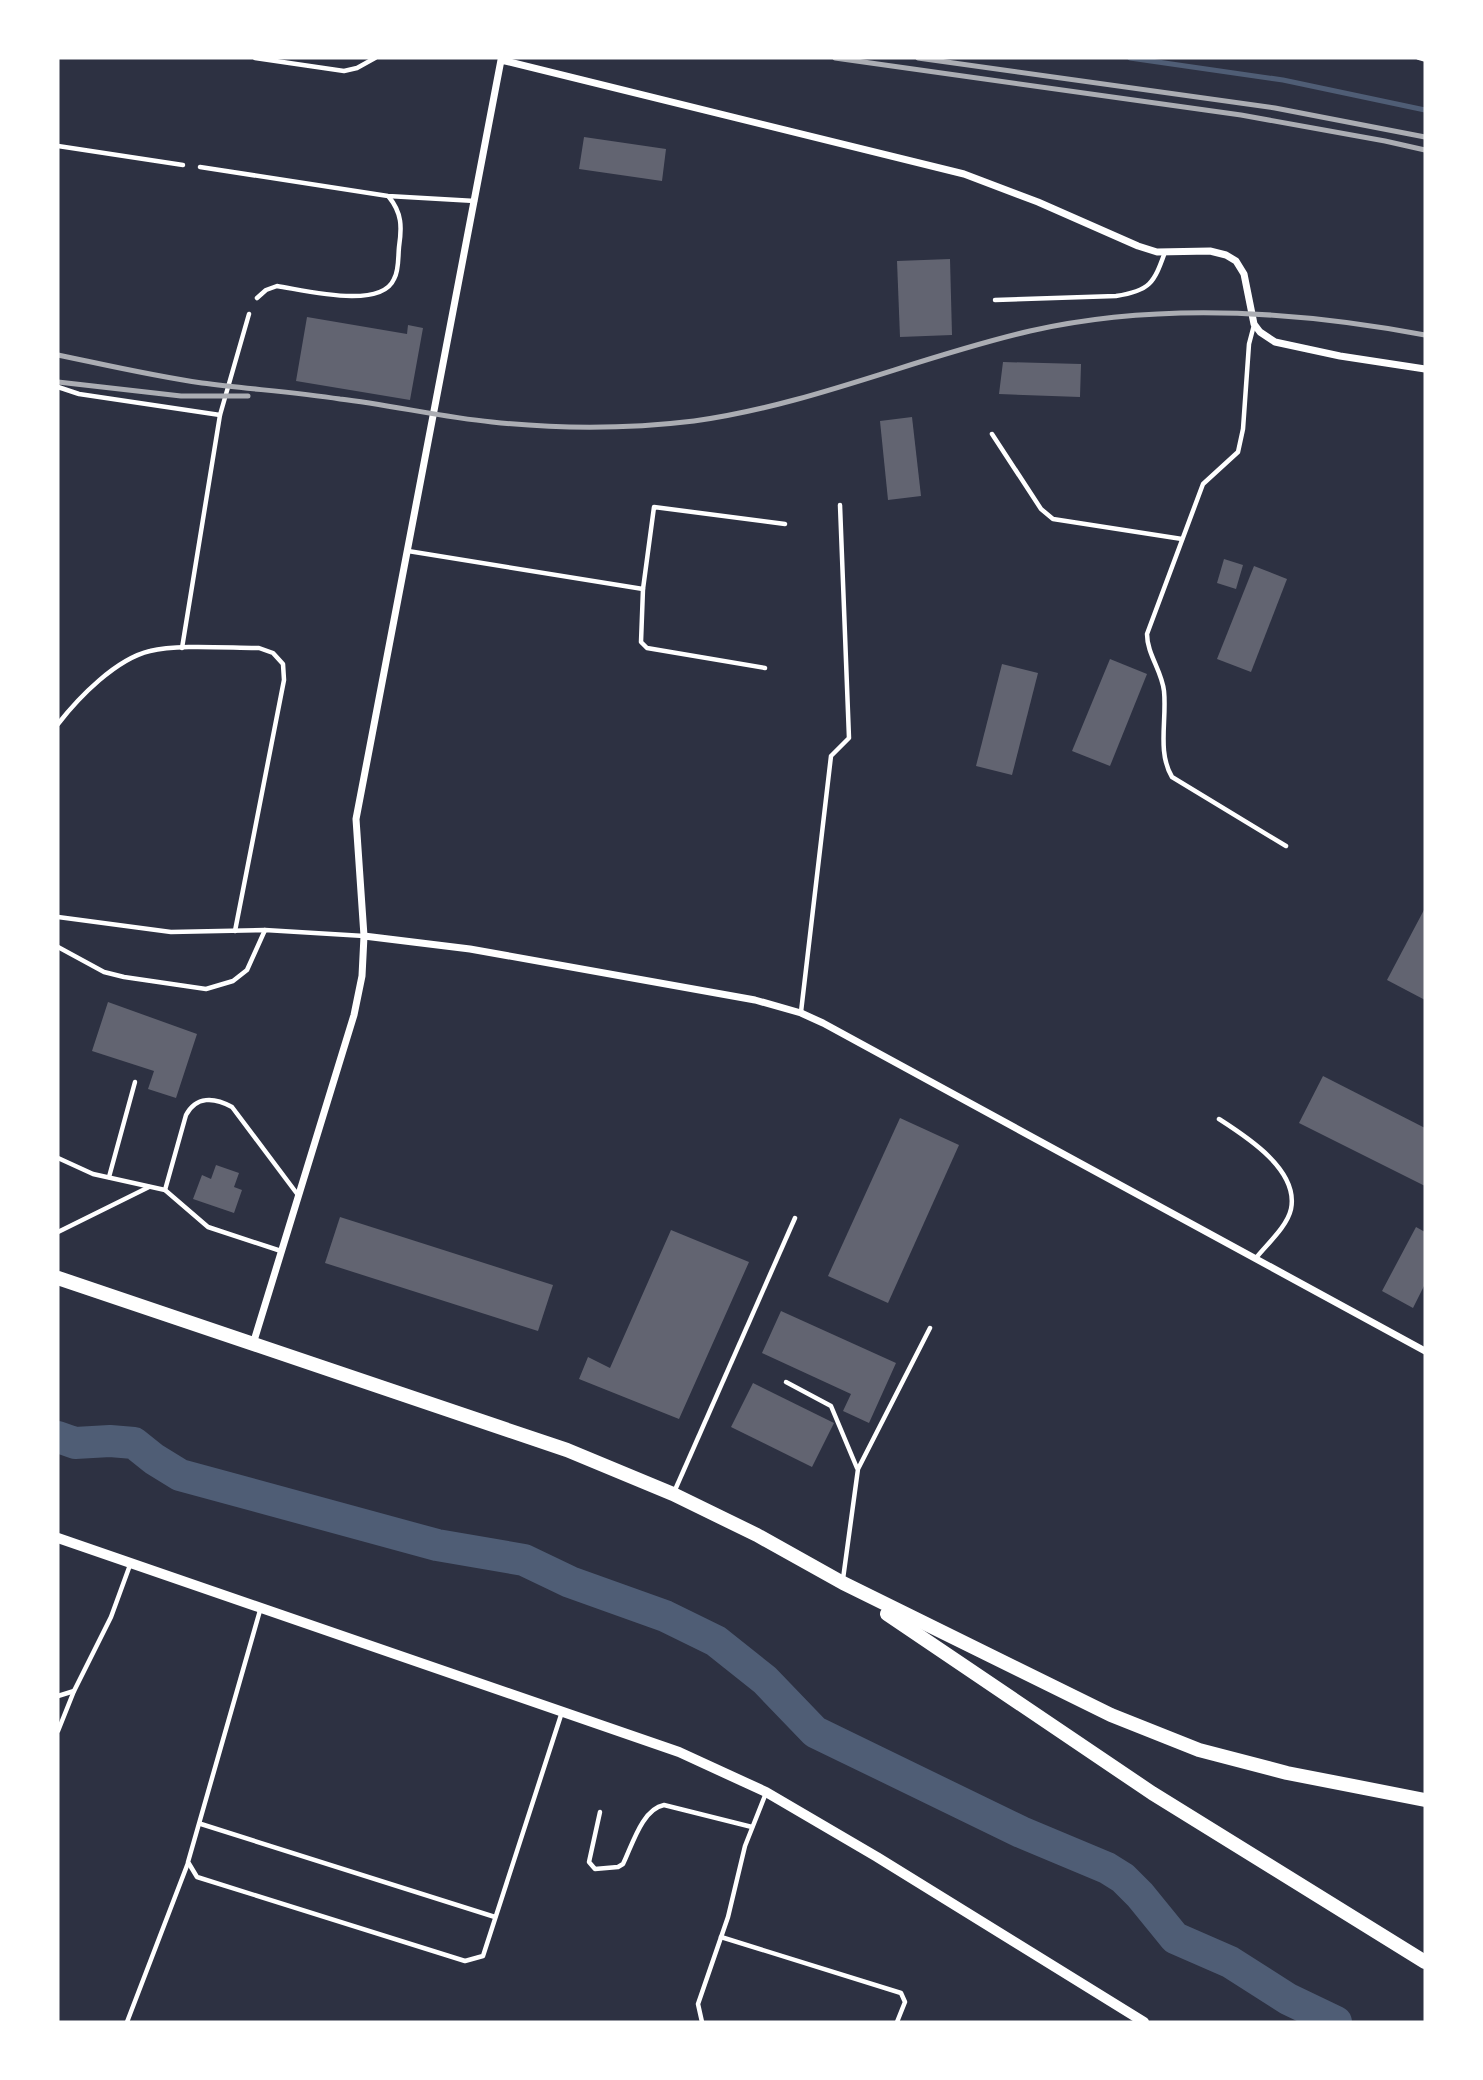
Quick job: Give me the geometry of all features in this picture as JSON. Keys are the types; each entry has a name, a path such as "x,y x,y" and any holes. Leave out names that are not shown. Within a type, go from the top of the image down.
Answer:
{"main road":[{"path":"58,1278 567,1450 673,1494 757,1535 843,1583 1111,1715 1199,1749 1287,1773 1425,1800"},
{"path":"843,1583 1153,1793 1425,1962"}],"street":[{"path":"253,1344 354,1015 362,976 364,936 356,819 501,60 964,174 1038,202 1138,246 1165,252 1210,251 1236,261 1244,274 1254,324 1260,332 1275,342 1425,369"},
{"path":"364,936 470,949 755,1000 801,1013 1425,1351"},
{"path":"58,1538 679,1752 766,1792 877,1857 1144,2022"}],"lane":[{"path":"255,58 344,71 357,68 375,58"},
{"path":"491,58 501,60"},
{"path":"58,146 183,165"},
{"path":"200,167 388,197 475,201"},
{"path":"257,298 266,290 277,286 363,297 389,288 395,278 402,225 397,207 388,197"},
{"path":"995,300 1131,294 1145,289 1156,277 1165,252"},
{"path":"182,648 220,415 249,314"},
{"path":"1254,324 1249,344 1243,429 1238,452 1203,484 1147,634 1147,644 1164,691 1164,746 1168,770 1172,777 1286,846"},
{"path":"58,387 79,394 220,415"},
{"path":"992,434 1048,516 1053,519 1182,539"},
{"path":"801,1013 831,756 849,738 840,505"},
{"path":"765,668 647,648 641,642 643,589 654,508 786,524"},
{"path":"408,551 643,589"},
{"path":"58,724 74,703 125,661 151,650 259,648 272,653 283,664 284,680 235,931"},
{"path":"58,917 171,932 265,929 364,936"},
{"path":"58,947 104,972 206,989 233,981 247,970 265,929"},
{"path":"109,1177 135,1082"},
{"path":"165,1190 191,1105 212,1100 232,1107 298,1195"},
{"path":"1219,1119 1253,1141 1278,1167 1291,1188 1291,1209 1284,1223 1255,1258"},
{"path":"58,1158 93,1174 165,1190 208,1227 281,1251"},
{"path":"58,1232 150,1186"},
{"path":"673,1494 795,1217"},
{"path":"843,1583 858,1469 930,1328"},
{"path":"786,1382 831,1406 858,1469"},
{"path":"58,1731 74,1691 111,1616 130,1563"},
{"path":"127,2022 201,1824 261,1607"},
{"path":"58,1696 74,1691"},
{"path":"188,1862 197,1877 465,1961 483,1955 563,1711"},
{"path":"702,2022 698,2004 721,1937 745,1846 766,1792"},
{"path":"600,1812 589,1862 594,1869 618,1867 623,1864 647,1816 659,1806 752,1827"},
{"path":"201,1824 495,1917"},
{"path":"721,1937 901,1993 905,2002 897,2022"}],"path":[{"path":"1418,58 1425,60"}],"building":[{"path":"584,137 666,149 662,181 579,169"},
{"path":"950,259 952,335 900,337 897,261"},
{"path":"307,317 407,334 408,325 423,328 410,400 296,381"},
{"path":"1003,362 1081,364 1080,397 999,394"},
{"path":"912,417 921,496 888,500 880,421"},
{"path":"1224,559 1243,565 1236,589 1217,583"},
{"path":"1254,566 1287,579 1251,672 1217,659"},
{"path":"1110,659 1147,674 1110,766 1072,751"},
{"path":"1002,664 1038,673 1012,775 976,766"},
{"path":"1425,908 1425,1000 1387,980"},
{"path":"108,1002 197,1034 176,1098 148,1089 154,1071 92,1051"},
{"path":"1323,1076 1425,1128 1425,1186 1299,1123"},
{"path":"900,1118 959,1145 888,1303 828,1276"},
{"path":"216,1165 239,1173 234,1187 242,1190 234,1213 193,1199 202,1175 211,1179"},
{"path":"340,1217 553,1285 538,1331 325,1263"},
{"path":"1416,1227 1425,1232 1425,1284 1413,1308 1382,1291"},
{"path":"671,1230 749,1262 679,1419 579,1379 588,1357 610,1368"},
{"path":"781,1311 896,1363 869,1423 843,1411 851,1394 762,1353"},
{"path":"753,1383 834,1423 812,1467 731,1427"}],"waterway":[{"path":"1130,58 1283,80 1425,110"},
{"path":"58,1437 75,1443 134,1443 180,1475 437,1545 524,1560 570,1582 665,1616 716,1641 765,1680 815,1732 1021,1832 1107,1868 1123,1878 1140,1895 1175,1938 1230,1962 1288,1999 1336,2022"}],"railway":[{"path":"835,58 1241,115 1425,150"},
{"path":"918,58 1275,108 1425,137"},
{"path":"58,355 184,380 306,394 473,420 593,427 669,424 737,414 1030,331 1128,316 1177,313 1278,316 1327,320 1425,335"},
{"path":"58,382 181,396 248,396"}]}
